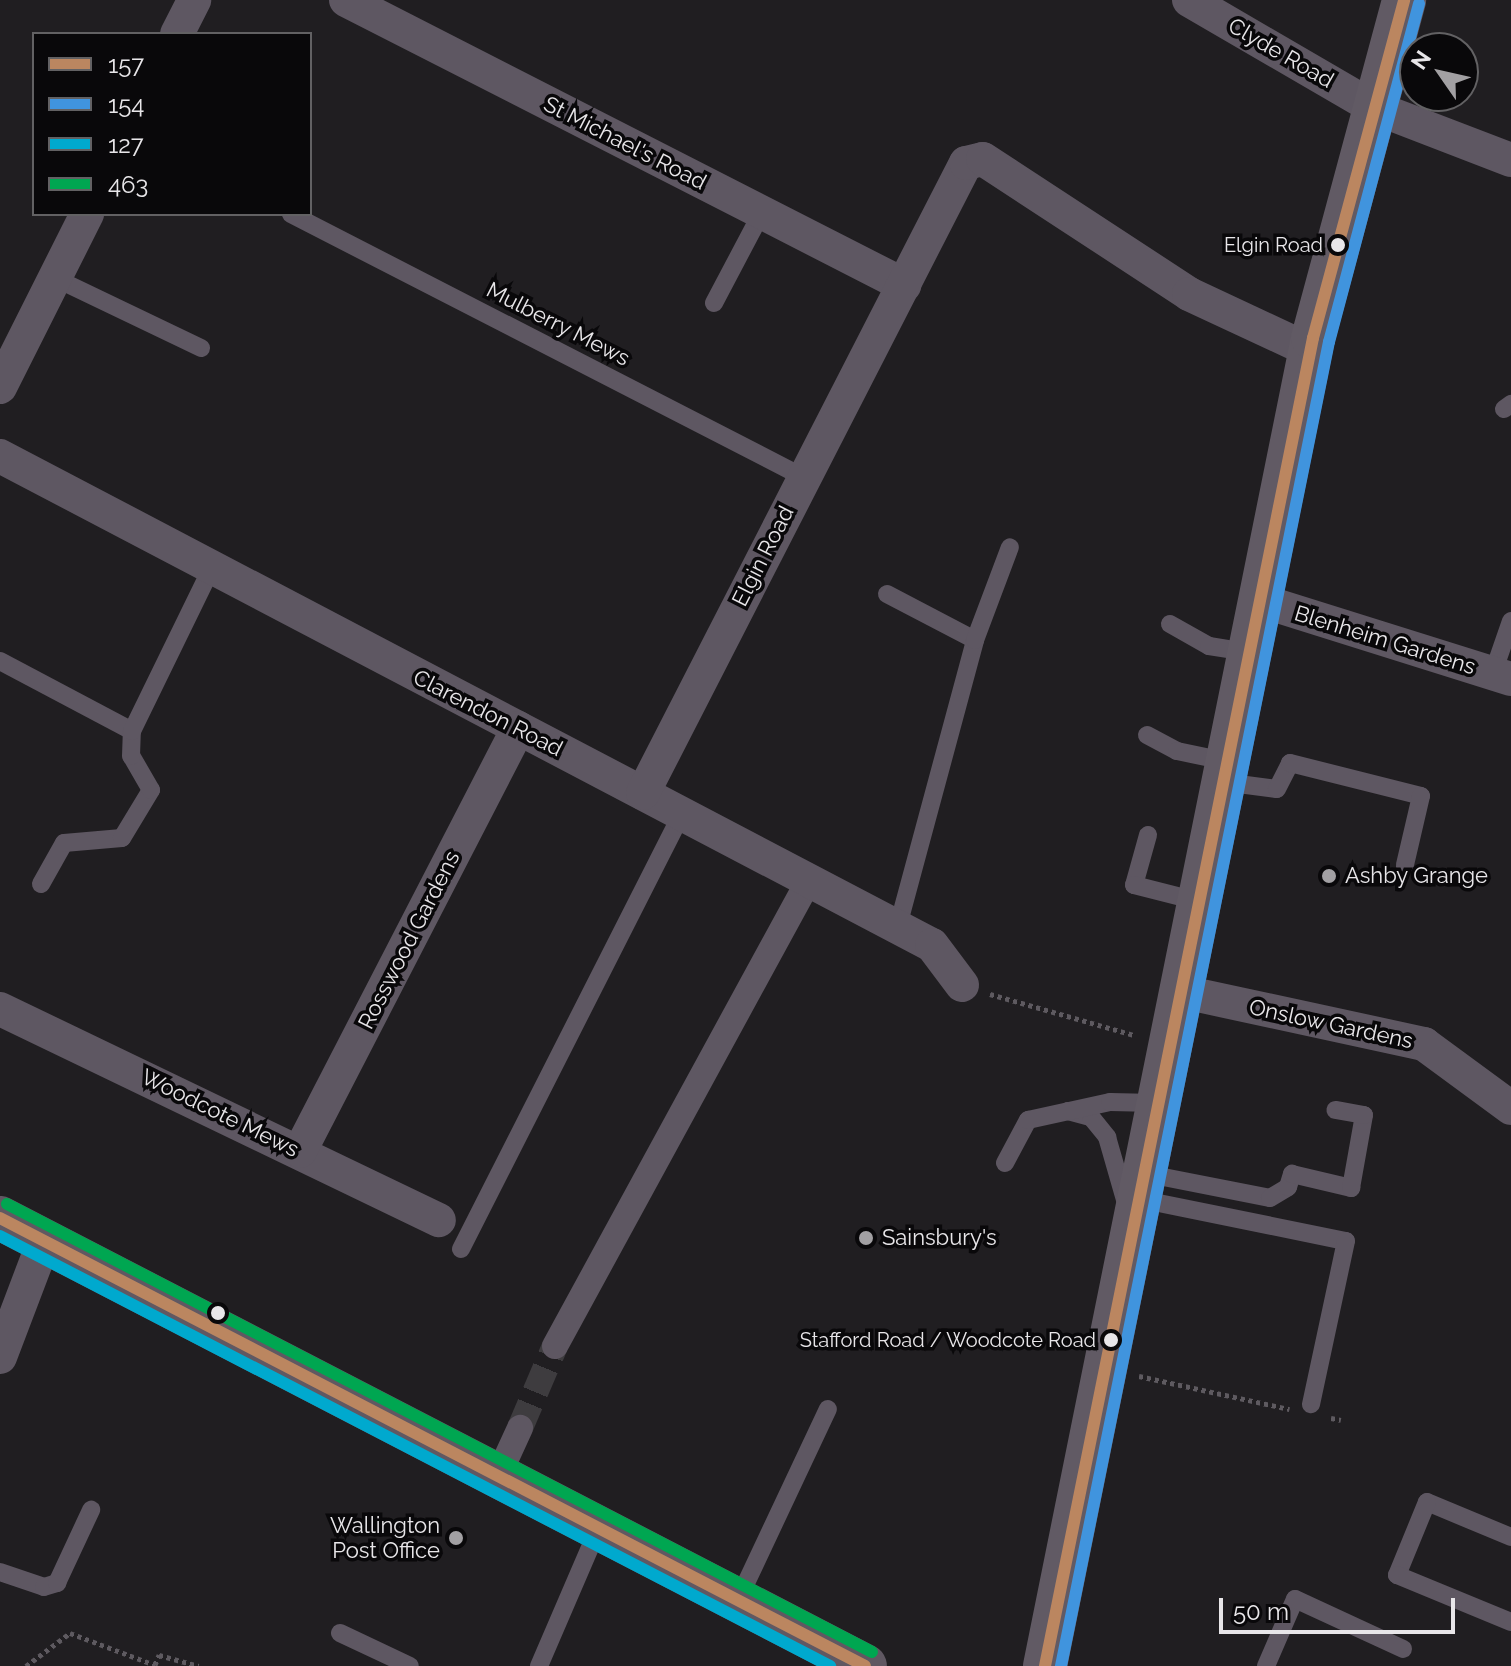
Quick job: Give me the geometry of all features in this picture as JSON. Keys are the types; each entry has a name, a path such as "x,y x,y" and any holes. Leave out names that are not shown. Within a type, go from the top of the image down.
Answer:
{"main road":[{"path":"1045,1666 1168,1042 1311,351 1373,107 1404,0"},
{"path":"0,1218 865,1666"}],"street":[{"path":"178,32 194,0"},
{"name":"St Michael's Road","path":"346,0 904,285"},
{"name":"Clyde Road","path":"1189,0 1373,107 1511,160"},
{"name":"Elgin Road","path":"643,793 966,163 983,159 1189,294 1311,351"},
{"path":"0,387 86,216"},
{"name":"Clarendon Road","path":"0,456 808,882 898,926 932,945 962,985"},
{"name":"Blenheim Gardens","path":"1259,600 1502,676"},
{"name":"Rosswood Gardens","path":"300,1151 518,728"},
{"path":"555,1346 808,882"},
{"name":"Onslow Gardens","path":"1179,991 1424,1044 1511,1108"},
{"name":"Woodcote Mews","path":"0,1009 439,1220"},
{"path":"1,1355 44,1241"},
{"path":"498,1476 520,1428"}],"lane":[{"path":"714,303 762,212"},
{"name":"Mulberry Mews","path":"295,216 803,477"},
{"path":"55,278 201,348"},
{"path":"898,926 975,640 1010,547"},
{"path":"41,884 64,843 122,838 151,790 131,756 132,731 211,569"},
{"path":"887,594 975,640"},
{"path":"1502,676 1511,621"},
{"path":"1170,624 1209,646 1248,652"},
{"path":"0,661 132,731"},
{"path":"1147,735 1223,772 1277,789 1290,763 1421,796 1405,865"},
{"path":"461,1249 682,813"},
{"path":"1148,835 1134,885 1197,901"},
{"path":"1005,1163 1028,1120 1061,1109 1156,1103"},
{"path":"1061,1109 1091,1117 1107,1137 1138,1198"},
{"path":"1138,1198 1270,1198 1288,1187 1292,1174 1351,1188 1364,1115 1335,1110"},
{"path":"1138,1198 1346,1241 1304,1407"},
{"path":"738,1600 828,1409"},
{"path":"1511,1537 1427,1502 1397,1575 1511,1622"},
{"path":"0,1572 44,1587 57,1583 91,1510"},
{"path":"539,1666 598,1529"},
{"path":"1266,1666 1295,1599 1403,1649"},
{"path":"340,1633 410,1666"}],"path":[{"path":"962,985 1168,1042"},
{"path":"1103,1369 1304,1407"},
{"path":"1327,1417 1341,1420"},
{"path":"26,1666 70,1633 155,1665 159,1655 199,1666"}],"tunnel":[{"path":"520,1428 555,1346"}],"transit line":[{"name":"157","path":"1045,1666 1313,338 1404,0"},
{"name":"154","path":"1061,1666 1329,342 1419,4"},
{"name":"463","path":"7,1204 872,1652"},
{"name":"157","path":"0,1218 865,1666"},
{"name":"127","path":"0,1236 830,1666"}],"place":[{"name":"Elgin Road","path":"1338,245"},
{"name":"Ashby Grange","path":"1329,876"},
{"name":"Sainsbury's","path":"866,1238"},
{"name":"Stafford Road / Woodcote Road","path":"1111,1340"},
{"name":"Wallington Post Office","path":"456,1538"}]}
